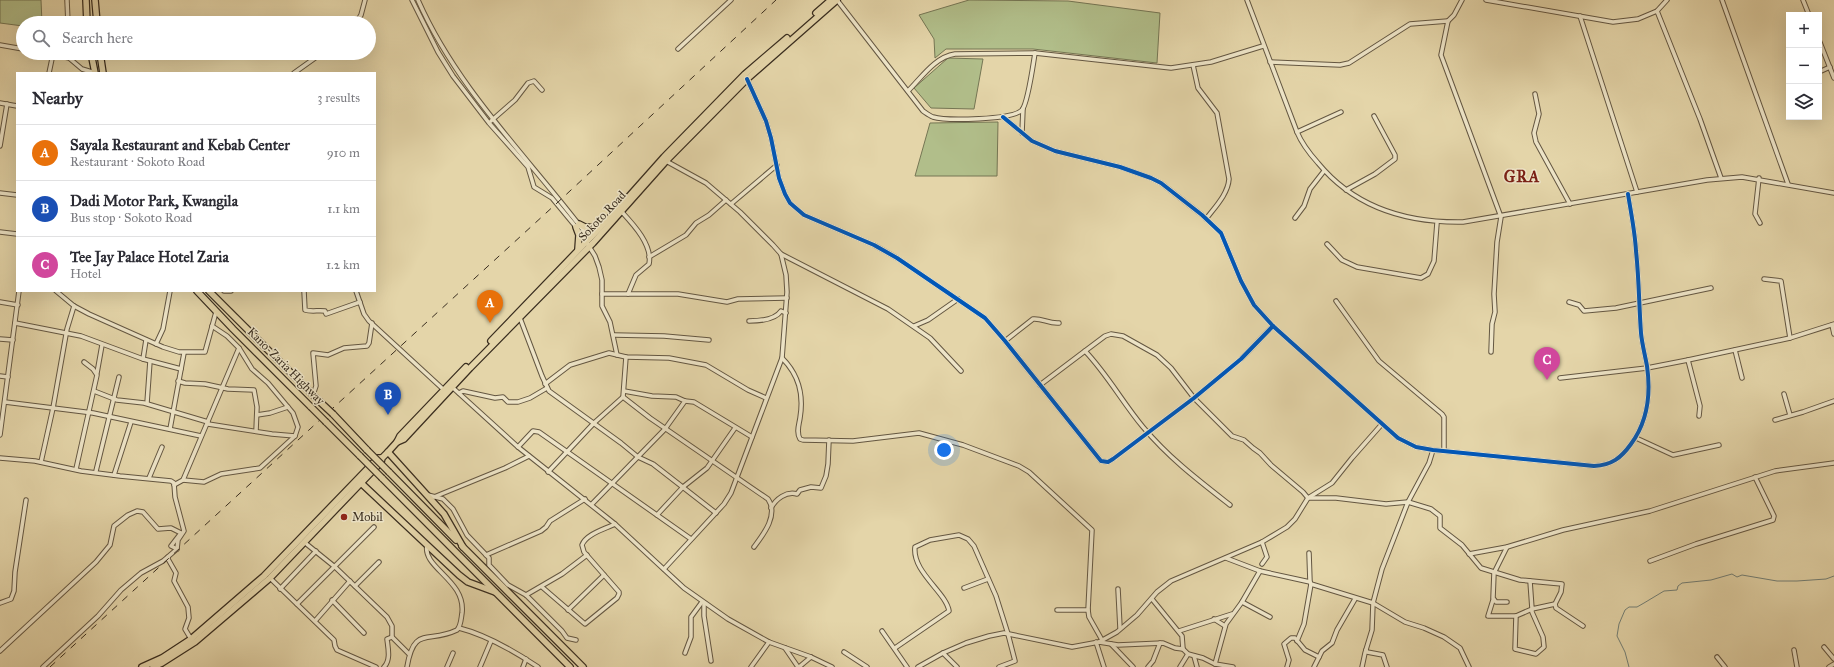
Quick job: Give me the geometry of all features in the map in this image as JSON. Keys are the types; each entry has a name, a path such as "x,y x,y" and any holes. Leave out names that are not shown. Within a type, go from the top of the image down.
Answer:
{"main road":[{"path":"86,0 87,16"},
{"path":"95,0 96,16"},
{"name":"Sokoto Road","path":"382,458 397,442 404,439 445,391 578,249 631,195 664,157 745,74 831,0"},
{"name":"Sokoto Road","path":"445,391 452,386 520,318 591,245 666,161 747,79 837,0"},
{"path":"92,60 95,72"},
{"path":"101,60 103,72"},
{"path":"578,249 579,235 577,225 599,228"},
{"name":"Kano-Zaria Highway","path":"198,292 216,312 570,667"},
{"name":"Kano-Zaria Highway","path":"210,292 583,667"},
{"path":"388,452 444,514 463,547"},
{"path":"142,667 162,658 190,639 264,576 378,458 382,458"},
{"path":"153,667 195,642 270,578 360,482 381,462 382,458"},
{"path":"360,482 464,579 499,595"},
{"path":"425,521 431,515"}],"street":[{"path":"67,0 68,16"},
{"path":"360,16 364,7 365,0"},
{"path":"412,0 438,52 468,96 489,123 528,167 534,187 552,198 577,225"},
{"path":"418,0 446,54 492,119 588,239 599,267 602,280 603,309 610,322 614,335 617,355"},
{"path":"678,49 731,0"},
{"path":"837,0 923,111 933,117 944,119 1003,117 1015,114 1023,109"},
{"path":"1247,0 1263,46 1297,132 1306,148 1324,171 1354,197 1400,216 1437,223 1463,222 1501,217 1637,192 1742,176 1834,193"},
{"path":"1462,0 1454,15 1448,21 1441,55 1501,217 1497,242 1494,294 1495,312 1492,324 1491,352"},
{"path":"1486,0 1613,22 1638,19 1657,12 1667,0"},
{"path":"1722,0 1788,184"},
{"path":"1803,0 1808,12"},
{"path":"1657,12 1722,178"},
{"path":"1580,16 1637,192"},
{"path":"1270,62 1340,65 1350,63 1410,24 1448,21"},
{"path":"0,45 16,48"},
{"path":"908,91 939,59 947,55 1035,53 1160,68 1183,67 1228,58 1263,46"},
{"path":"1822,47 1834,78"},
{"path":"1022,133 1023,109 1035,53"},
{"path":"49,72 50,60"},
{"path":"71,60 82,69 92,72"},
{"path":"295,72 312,60"},
{"path":"1193,65 1198,88 1217,112 1229,179 1228,187 1206,219"},
{"path":"1822,71 1830,67"},
{"path":"747,79 766,121 776,165 785,194 798,210 827,227 874,245 897,258 985,318 1006,341 1097,457 1104,462 1113,459 1194,398 1240,359 1273,326"},
{"path":"489,123 515,100 530,82 534,80 542,90"},
{"path":"1536,94 1538,114 1534,133 1536,142 1570,204"},
{"path":"0,103 16,106"},
{"path":"0,146 7,104"},
{"path":"1297,132 1341,112"},
{"path":"1346,190 1375,174 1395,159 1395,155 1374,116"},
{"path":"1003,117 1032,141 1055,151 1120,166 1161,183 1221,233 1241,281 1254,305 1273,326 1406,444 1433,450 1589,466 1604,466 1620,458 1636,438 1648,409 1649,395 1647,368 1641,335 1636,250 1628,194"},
{"path":"664,569 716,513 731,493 782,358 787,298 786,275 781,254 774,245 731,204 706,183 666,161"},
{"path":"731,204 776,165"},
{"path":"1295,218 1304,206 1310,189 1324,171"},
{"path":"1759,178 1755,214 1760,224"},
{"path":"0,193 16,195"},
{"path":"649,257 686,235 696,223 709,215 726,200"},
{"path":"621,211 643,240 647,247 649,257 649,264 636,275 628,294"},
{"path":"1327,244 1342,260 1357,267 1421,278 1426,277 1431,271 1434,261 1437,223"},
{"path":"0,232 16,234"},
{"path":"781,254 888,309 930,338 962,371"},
{"path":"1764,279 1781,281 1790,338"},
{"path":"1569,302 1579,305 1582,310 1587,311 1616,308 1711,288"},
{"path":"0,435 19,292"},
{"path":"57,292 74,306 146,340 168,349 184,353 205,352 216,312"},
{"path":"156,344 162,329 170,292"},
{"path":"304,292 305,310 307,311 319,310 325,311 326,314 360,302"},
{"path":"356,292 366,317 445,391"},
{"path":"602,294 678,294 727,302 738,299 787,298"},
{"path":"914,326 928,320 958,299"},
{"path":"1336,301 1379,361 1442,414 1444,417 1444,451"},
{"path":"0,302 18,305"},
{"path":"41,462 74,306"},
{"path":"749,320 765,319 779,314 782,311 786,313"},
{"path":"520,318 546,386 638,457 653,464 716,513"},
{"path":"1006,341 1033,319 1037,318 1049,323 1059,323"},
{"path":"15,323 33,328 39,327 52,329 67,334 81,336 143,359 181,369"},
{"path":"313,395 316,386 313,353 328,356 346,348 367,346 369,343 372,323"},
{"path":"1560,378 1647,368 1688,360 1790,338 1833,324 1834,334"},
{"path":"174,485 183,480 204,482 220,474 260,468 296,436 298,424 288,407 268,383 252,369 239,348 227,336 212,326"},
{"path":"1040,385 1105,336 1111,334 1123,336 1157,355 1171,368 1194,398 1232,436 1244,440 1260,453 1271,466 1303,492 1308,498"},
{"path":"614,335 664,336 710,340"},
{"path":"0,339 13,340"},
{"path":"143,359 146,340"},
{"path":"76,469 94,391 102,345"},
{"path":"183,480 208,423 221,387 228,376 239,348"},
{"path":"1735,350 1742,378"},
{"path":"1085,351 1148,432 1182,469 1230,505"},
{"path":"170,429 184,353"},
{"path":"459,393 463,390 495,398 503,397 508,402 518,402 530,398 570,365 609,353 626,357 669,358 706,365 748,390 766,398"},
{"path":"548,472 594,423 623,397 626,357"},
{"path":"782,358 791,367 797,378 801,393 802,404 798,430 799,436 803,440 853,441 919,433 963,445 1025,469 1092,530 1088,610 1089,617 1099,641 1104,667"},
{"path":"1688,360 1700,406 1699,416"},
{"path":"146,404 150,361"},
{"path":"84,362 93,368 97,375"},
{"path":"0,376 8,377"},
{"path":"96,472 108,417 119,377"},
{"path":"178,381 185,384 205,384 254,390 256,396 257,415 256,431"},
{"path":"452,386 518,447 548,472 592,504 684,588 703,603 769,642 811,657 832,667"},
{"path":"94,391 113,398 174,411 208,423 272,434 296,436"},
{"path":"624,391 652,396 676,397 685,401 694,402 752,437"},
{"path":"1784,394 1790,416"},
{"path":"623,397 665,429 768,499 770,504 769,526 754,547"},
{"path":"592,504 665,429 685,401"},
{"path":"1775,420 1834,401"},
{"path":"5,402 89,413 201,436"},
{"path":"257,415 270,413 288,407"},
{"path":"114,475 131,422"},
{"path":"918,667 943,653 990,636 1008,634 1072,647 1099,641 1117,632 1120,628 1137,616 1158,592 1171,581 1262,542 1291,524 1308,498 1332,484 1352,458 1382,424"},
{"path":"657,515 683,487 712,461 735,428"},
{"path":"518,447 533,431 536,431 691,539"},
{"path":"1636,438 1674,455 1719,446"},
{"path":"770,509 775,501 791,492 797,494 800,490 807,488 821,488 826,476 828,464 829,440"},
{"path":"149,478 162,447"},
{"path":"1362,667 1372,630 1373,603 1382,568 1408,502 1429,463 1433,450"},
{"path":"434,497 505,468 529,456"},
{"path":"0,458 41,462 114,475 171,481 174,485 175,497 184,530 178,540 177,549 168,557 142,573 121,590 98,616 43,667"},
{"path":"1470,554 1507,546 1563,530 1650,511 1775,471 1834,463"},
{"path":"1650,561 1696,544 1773,520 1774,516 1755,477"},
{"path":"427,494 442,499 453,508 467,535 489,558 489,565 508,585 526,595 562,631 567,638 576,640"},
{"path":"1308,498 1336,498 1386,504 1408,502 1431,509 1440,516 1440,528 1470,554 1481,568 1520,580 1562,584 1561,592 1555,604"},
{"path":"486,555 542,531 550,520 585,499"},
{"path":"0,603 11,599 14,593 26,500"},
{"path":"0,651 96,562 110,545 114,526 128,515 137,511 143,512 158,529 171,528 181,533 172,546 177,549"},
{"path":"542,587 582,624 587,624 617,598 619,592 587,555 582,547 583,541 615,524"},
{"path":"297,604 374,527"},
{"path":"895,648 949,611 947,605 919,564 915,547 930,540 963,535 974,546 1008,634 1015,661 999,667"},
{"path":"304,542 335,566 388,617 392,626 392,637 409,654"},
{"path":"1262,542 1267,557 1262,564"},
{"path":"407,667 409,654 414,644 419,639 454,632 459,628 463,606 461,596 455,587 434,564 426,550 427,545"},
{"path":"1507,546 1494,573 1493,600 1488,616 1516,616 1532,609 1555,604"},
{"path":"280,589 316,551"},
{"path":"1297,640 1304,624 1310,583 1309,553"},
{"path":"526,595 562,574 587,555"},
{"path":"168,557 168,560 176,573 174,581 188,607 189,618 185,629 190,639"},
{"path":"1226,558 1260,571 1310,583 1355,599 1373,603 1405,622 1424,628 1444,637 1460,648 1469,667"},
{"path":"355,586 379,562"},
{"path":"1215,664 1225,626 1232,614 1242,602 1260,571"},
{"path":"568,610 604,575"},
{"path":"270,578 334,640 337,650 376,667"},
{"path":"964,588 988,579"},
{"path":"315,621 350,581"},
{"path":"1516,616 1515,649 1536,654 1544,647 1544,641 1532,609 1530,581"},
{"path":"1118,589 1120,628"},
{"path":"1152,599 1179,631 1183,640 1183,649"},
{"path":"1314,667 1324,648 1332,643 1337,630 1355,599"},
{"path":"332,600 364,633"},
{"path":"1493,600 1507,602"},
{"path":"1242,602 1270,617"},
{"path":"685,653 692,629 691,617 703,603"},
{"path":"703,603 711,661"},
{"path":"1555,604 1556,608 1583,626"},
{"path":"1057,610 1088,610"},
{"path":"1179,631 1232,614"},
{"path":"1214,619 1225,626"},
{"path":"459,628 491,641 538,667"},
{"path":"882,631 907,667"},
{"path":"384,667 388,662 389,654 387,639 392,637"},
{"path":"1287,667 1289,660 1284,644 1291,638 1295,638 1305,650 1318,658"},
{"path":"480,667 491,641"},
{"path":"1099,641 1111,644 1160,643 1183,649 1188,654 1203,658 1215,664 1233,667"},
{"path":"751,667 769,642"},
{"path":"1148,667 1154,661 1160,643"},
{"path":"1111,644 1133,667"},
{"path":"784,647 799,667 811,657"},
{"path":"1824,647 1834,659"},
{"path":"1366,650 1367,652 1383,655 1387,667"},
{"path":"1794,650 1797,667"},
{"path":"844,652 867,667"},
{"path":"447,667 453,653"},
{"path":"943,653 957,667"},
{"path":"1180,667 1188,654"},
{"path":"1194,656 1197,667"},
{"path":"1717,657 1726,667"},
{"path":"522,667 526,659"},
{"path":"1829,667 1834,664"}],"green space":[{"path":"0,0 41,0 42,16 16,16 16,25 0,23"},
{"path":"969,0 1068,1 1160,13 1157,63 1033,49 946,49 935,58 934,39 919,15"},
{"path":"948,58 983,59 974,109 931,108 914,88"},
{"path":"998,122 997,176 915,176 930,123"}],"waterway":[{"path":"1629,667 1625,652 1617,636 1619,624 1625,610 1629,607 1637,607 1664,591 1677,590 1678,586 1682,583 1711,580 1732,574 1737,577 1742,575 1777,581 1826,579 1834,576"}],"railway":[{"path":"50,667 557,203 776,0"}],"cycle path":[{"path":"747,79 766,121 779,178 790,203 804,215 874,245 897,258 985,318 1101,461 1108,462 1113,459 1194,398 1241,359 1273,326"},
{"path":"1003,117 1032,141 1055,151 1120,167 1161,183 1202,215 1221,233 1241,281 1254,305 1273,326 1398,438 1416,447 1433,450 1594,466 1606,464 1616,460 1627,449 1637,435 1645,417 1649,387 1641,333 1635,237 1628,194"}],"place":[{"name":"Sayala Restaurant and Kebab Center","path":"490,323"},
{"name":"Tee Jay Palace Hotel Zaria","path":"1547,380"},
{"name":"Dadi Motor Park, Kwangila","path":"388,415"},
{"name":"Mobil","path":"344,517"}],"district":[{"name":"GRA","path":"1522,176"}]}
